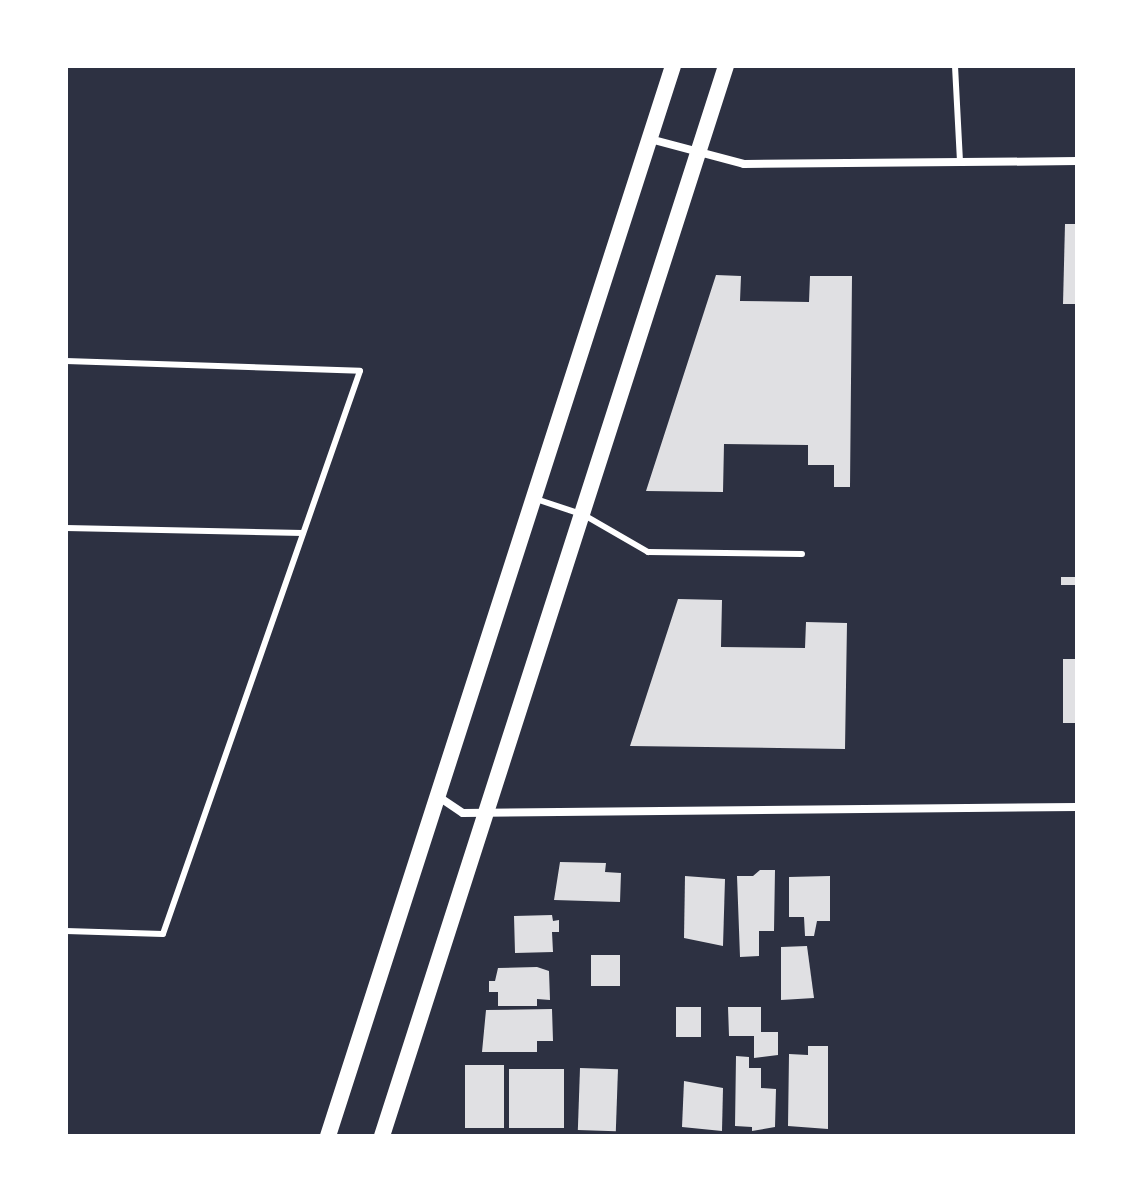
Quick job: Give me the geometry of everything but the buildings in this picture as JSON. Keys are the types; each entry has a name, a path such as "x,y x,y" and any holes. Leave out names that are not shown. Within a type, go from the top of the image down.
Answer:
{"main road":[{"path":"328,1136 434,794 673,66"},
{"path":"382,1136 726,66"}],"street":[{"path":"650,139 744,164 1077,161"},
{"path":"434,794 463,813 1077,807"}],"lane":[{"path":"955,66 960,162"},
{"path":"66,361 360,371 163,934 66,931"},
{"path":"532,498 584,515 648,552 802,554"},
{"path":"66,528 303,533"}]}
